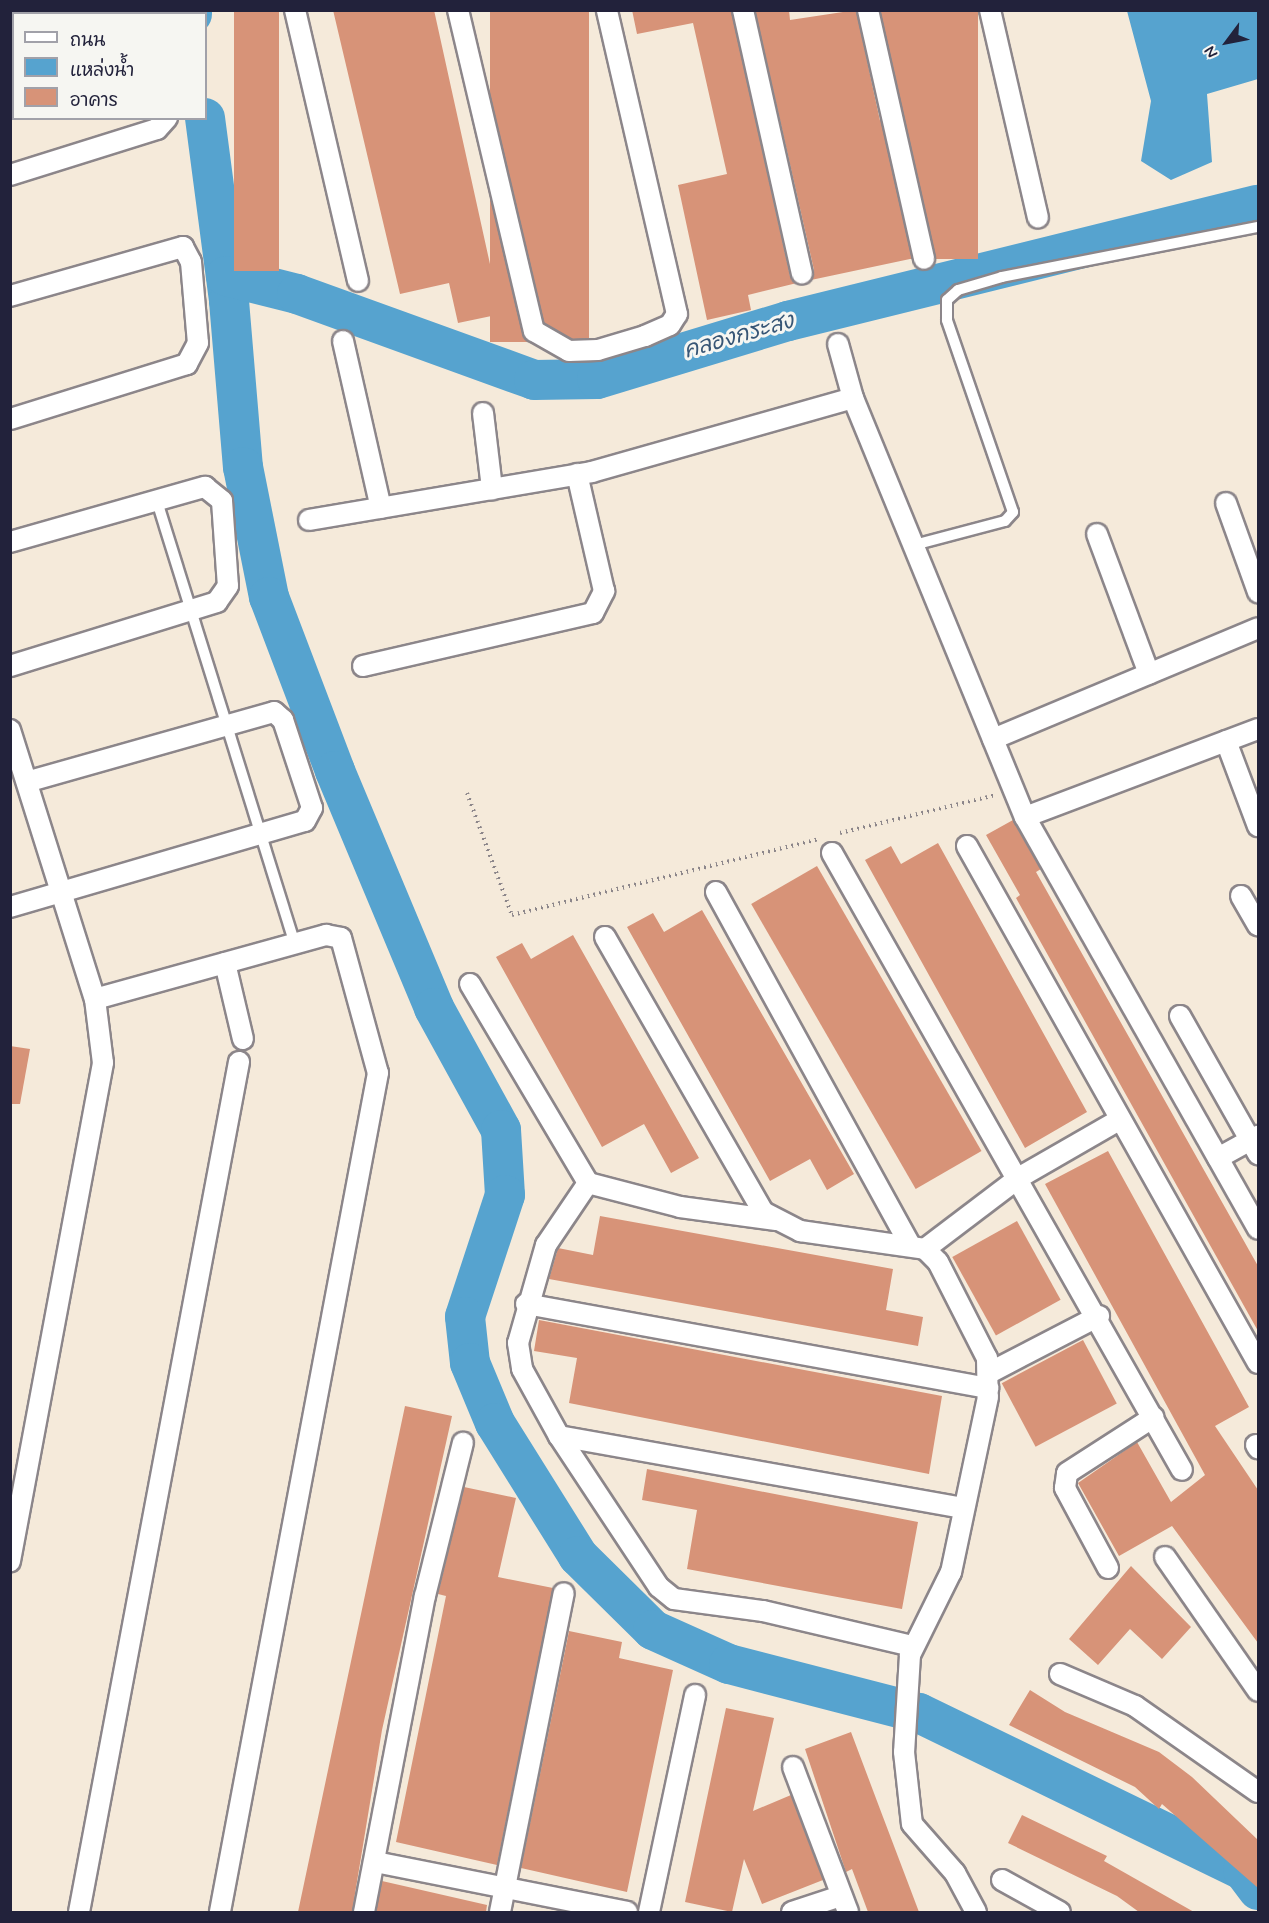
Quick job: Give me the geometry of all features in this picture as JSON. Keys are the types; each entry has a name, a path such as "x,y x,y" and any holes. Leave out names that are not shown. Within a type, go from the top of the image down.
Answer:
{"street":[{"path":"295,10 358,282"},
{"path":"458,10 534,331 569,351 598,350 645,336 670,325 677,314 607,10"},
{"path":"743,10 802,273"},
{"path":"868,10 924,259"},
{"path":"990,10 1038,218"},
{"path":"10,175 157,129 166,120"},
{"path":"10,297 171,246 183,248 191,262 198,343 187,364 10,419"},
{"path":"344,341 381,508"},
{"path":"838,344 853,398 1025,817 1258,1228"},
{"path":"309,520 577,474 853,398"},
{"path":"483,413 492,489"},
{"path":"363,666 593,613 604,591 577,474"},
{"path":"10,542 156,498 205,487 222,501 228,586 217,602 10,666"},
{"path":"1226,504 1258,592"},
{"path":"1097,534 1149,674"},
{"path":"993,739 1258,628"},
{"path":"10,908 61,891 305,821 312,802 283,720 266,711 27,782"},
{"path":"1025,817 1258,729"},
{"path":"10,730 95,999 102,1062 10,1561"},
{"path":"1226,741 1258,826"},
{"path":"967,846 1119,1120 1258,1363"},
{"path":"832,853 1099,1316 1182,1470"},
{"path":"716,892 917,1247 938,1262 987,1358 988,1381 951,1572 912,1646 904,1752 912,1824 955,1873 976,1912"},
{"path":"1241,896 1258,926"},
{"path":"95,999 326,935 341,938 378,1074 220,1912"},
{"path":"605,937 752,1194 776,1220"},
{"path":"225,963 243,1039"},
{"path":"470,984 588,1183 680,1207 776,1220 826,1237 917,1247 1020,1177 1119,1120"},
{"path":"1180,1016 1256,1143 1218,1158"},
{"path":"79,1912 239,1062"},
{"path":"588,1183 546,1245 526,1304 518,1343 522,1370 559,1436 658,1587 674,1599 763,1611 912,1646"},
{"path":"526,1304 988,1381 1099,1316"},
{"path":"1108,1568 1065,1488 1067,1473 1154,1417"},
{"path":"559,1436 964,1508"},
{"path":"364,1912 425,1596 463,1443"},
{"path":"1166,1557 1258,1691"},
{"path":"500,1912 564,1593"},
{"path":"1060,1674 1135,1706 1258,1792"},
{"path":"649,1912 695,1695"},
{"path":"792,1912 845,1904 793,1767"},
{"path":"375,1862 506,1884 627,1912"},
{"path":"1002,1880 1060,1912"}],"lane":[{"path":"914,545 1005,521 1013,512 946,320 947,300 958,290 1002,277 1258,227"},
{"path":"156,498 295,944"}],"path":[{"path":"467,793 512,915 1014,790"}],"water":[{"path":"1127,11 1258,11 1258,79 1207,94 1212,162 1171,180 1141,161 1151,101"}],"building":[{"path":"234,10 279,10 279,271 234,271"},
{"path":"333,10 434,10 501,314 458,323 449,283 400,294"},
{"path":"490,10 589,10 589,342 490,342"},
{"path":"632,10 731,10 790,276 797,283 748,295 751,310 707,320 678,185 727,174 693,23 637,34"},
{"path":"755,10 789,10 790,20 856,10 910,259 811,280 814,270"},
{"path":"880,10 978,10 978,259 880,259"},
{"path":"1013,820 1041,869 1036,872 1258,1266 1258,1331 1016,898 1020,895 986,835"},
{"path":"938,843 1087,1112 1025,1148 865,860 891,846 901,864"},
{"path":"817,866 981,1151 916,1189 751,904"},
{"path":"702,910 854,1174 827,1190 810,1159 770,1181 627,927 653,913 664,932"},
{"path":"573,935 699,1158 671,1173 644,1124 602,1147 496,957 522,943 531,959"},
{"path":"10,1046 30,1049 20,1104 10,1104"},
{"path":"1108,1151 1249,1407 1215,1426 1258,1490 1258,1643 1172,1526 1119,1556 1078,1483 1137,1442 1171,1502 1205,1475 1045,1184"},
{"path":"600,1216 893,1269 886,1310 923,1317 918,1346 549,1279 558,1248 593,1255"},
{"path":"1017,1221 1061,1300 996,1336 952,1257"},
{"path":"539,1320 942,1396 929,1474 569,1403 577,1358 534,1351"},
{"path":"1083,1340 1117,1404 1036,1447 1002,1383"},
{"path":"405,1406 452,1416 382,1730 352,1912 298,1912"},
{"path":"647,1469 918,1522 902,1609 687,1569 697,1510 642,1500"},
{"path":"464,1487 516,1498 498,1577 553,1588 497,1865 396,1842 446,1596 438,1594"},
{"path":"1131,1566 1191,1627 1162,1659 1130,1629 1098,1665 1069,1639"},
{"path":"569,1631 622,1642 619,1658 673,1670 627,1892 521,1868"},
{"path":"1030,1690 1065,1712 1159,1752 1192,1777 1258,1840 1258,1888 1162,1804 1159,1809 1135,1787 1009,1725"},
{"path":"726,1708 774,1718 753,1811 791,1795 823,1880 762,1904 744,1859 732,1912 685,1902"},
{"path":"851,1732 919,1912 868,1912 852,1869 846,1872 805,1749"},
{"path":"1022,1815 1107,1856 1104,1861 1194,1912 1139,1912 1117,1896 1008,1843"},
{"path":"382,1881 487,1905 486,1912 376,1912"}],"waterway":[{"path":"205,120 229,301 243,467 269,597 335,771 434,1008 501,1130 505,1195 465,1317 470,1363 495,1423 578,1556 653,1630 729,1664 919,1713 1243,1870 1258,1890"},
{"name":"คลองกระสง","path":"226,276 297,294 534,380 597,379 788,321 1258,205"}]}
